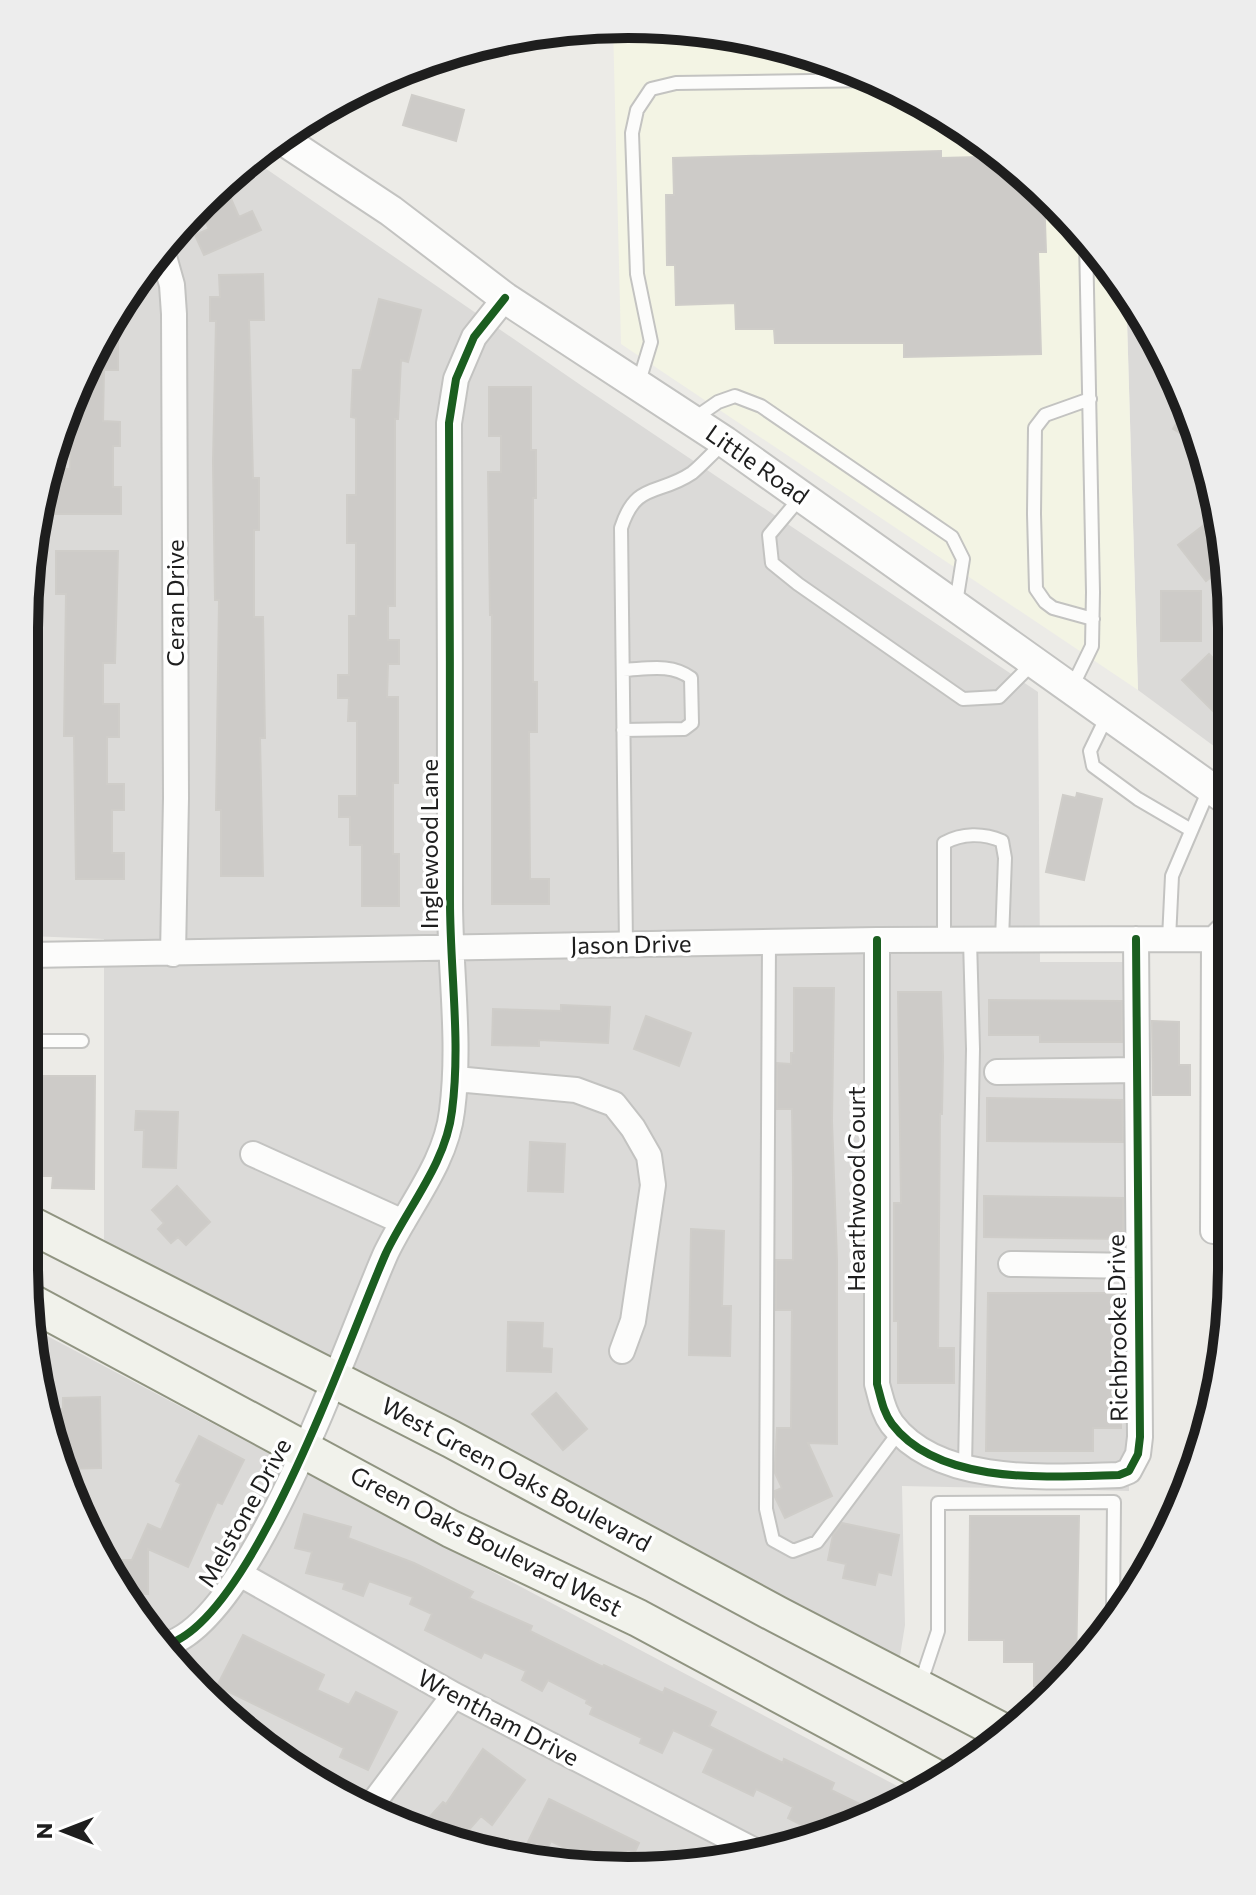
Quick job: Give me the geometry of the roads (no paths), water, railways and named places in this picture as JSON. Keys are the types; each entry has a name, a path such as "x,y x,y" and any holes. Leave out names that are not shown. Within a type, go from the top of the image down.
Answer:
{"main road":[{"name":"West Green Oaks Boulevard","path":"38,1229 336,1380 996,1728"},
{"name":"Green Oaks Boulevard West","path":"39,1307 451,1529 638,1618 929,1774"}],"street":[{"name":"Little Road","path":"290,144 391,211 505,298 725,442 1218,793"},
{"name":"Ceran Drive","path":"166,262 172,285 174,314 176,798 173,954"},
{"name":"Inglewood Lane","path":"336,1380 387,1252 436,1163 451,1117 456,1079 450,948 449,423 456,379 474,337 505,298"},
{"name":"Jason Drive","path":"38,955 877,940 1169,939 1218,932"},
{"name":"Richbrooke Drive","path":"899,1432 926,1454 987,1472 1054,1477 1119,1475 1129,1471 1138,1454 1136,939"},
{"name":"Hearthwood Court","path":"877,940 877,1384 884,1410 899,1432"},
{"path":"1213,1231 1218,1044"},
{"path":"997,1072 1137,1070"},
{"path":"456,1079 576,1090 614,1104 633,1128 649,1156 653,1185 633,1321 622,1351"},
{"path":"253,1154 403,1222"},
{"path":"1011,1264 1137,1266"},
{"name":"Melstone Drive","path":"173,1643 200,1625 240,1574 336,1380"},
{"name":"Wrentham Drive","path":"240,1574 454,1695 745,1846"},
{"path":"375,1800 454,1695"}],"lane":[{"path":"638,385 651,342 637,274 632,133 637,110 651,89 676,83 847,80"},
{"path":"1072,689 1092,646 1093,619 1086,257"},
{"path":"692,420 718,402 735,396 761,406 952,537 963,559 956,606"},
{"path":"1090,399 1045,415 1035,428 1034,514 1036,589 1053,608 1093,619"},
{"path":"626,945 621,528 626,511 639,495 674,483 694,471 725,442"},
{"path":"801,496 769,535 772,563 798,584 963,699 999,697 1034,662"},
{"path":"623,670 666,667 681,670 691,678 693,698 692,723 684,729 623,730"},
{"path":"1108,714 1090,751 1093,766 1138,799 1191,830"},
{"path":"1169,939 1172,876 1191,830 1218,796"},
{"path":"944,940 944,843 957,836 988,835 1002,841 1005,858 1002,940"},
{"path":"965,1467 973,1049 970,940"},
{"path":"769,942 766,1509 773,1540 793,1551 817,1542 899,1432"},
{"path":"38,1041 82,1041"},
{"path":"918,1688 938,1631 938,1503 1114,1502 1113,1603"}]}
